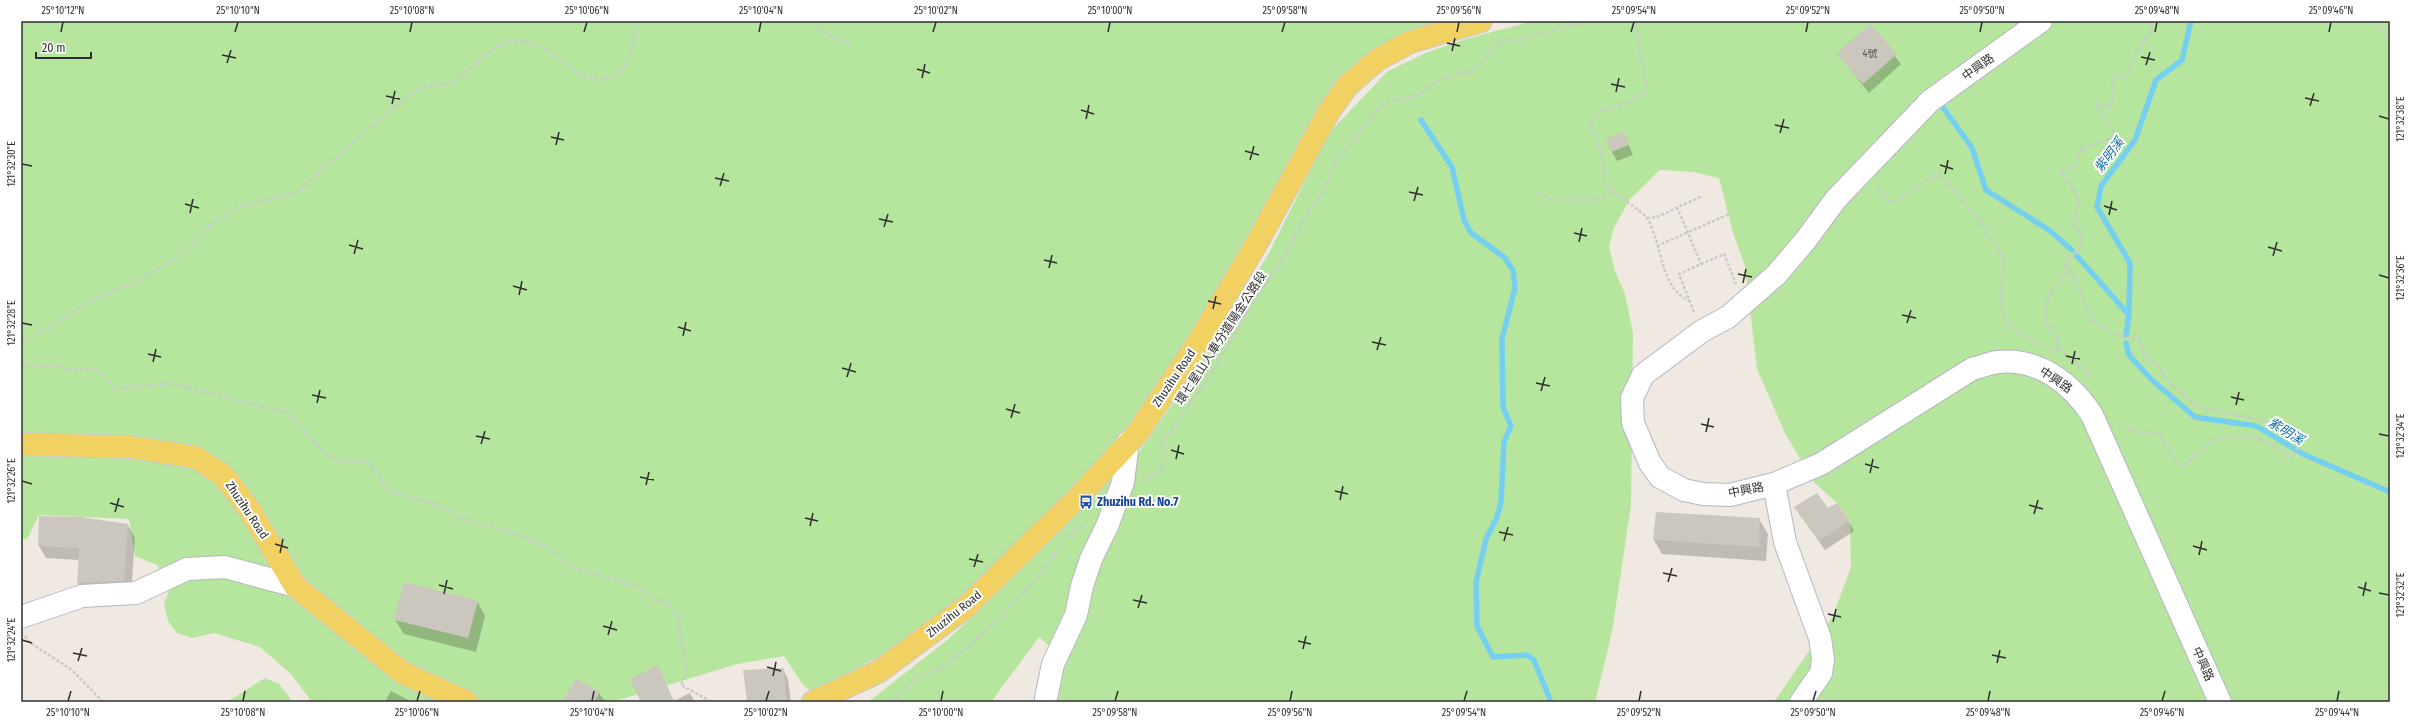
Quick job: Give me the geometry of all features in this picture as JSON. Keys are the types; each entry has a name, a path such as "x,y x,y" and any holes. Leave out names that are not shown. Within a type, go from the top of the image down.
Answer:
{"main road":[{"name":"Zhuzihu Road","path":"813,702 878,672 967,606 1080,495 1136,435 1194,349 1258,241 1328,113 1347,86 1377,60 1410,42 1481,21"},
{"name":"Zhuzihu Road","path":"21,444 130,447 195,457 223,475 248,509 295,586 403,673 467,702"}],"street":[{"name":"中興路","path":"2041,21 1930,101 1836,199 1805,241 1776,275 1728,317 1702,331 1643,375 1632,398 1633,423 1650,463 1660,477 1684,490 1703,494 1730,495 1774,484 1821,464 1972,369 1999,362 2030,364 2048,372 2080,396 2092,415 2220,702"},
{"path":"1046,698 1052,664 1076,615 1082,586 1091,559 1108,524 1123,482 1128,442"},
{"path":"1774,484 1785,542 1820,638 1823,659 1820,673 1801,702"},
{"path":"21,617 82,596 133,594 187,569 225,567 295,586"}],"path":[{"path":"21,342 53,325 95,298 144,278 192,247 211,225 237,207 296,193 384,115 418,88 453,83 496,46 512,41 532,43 544,48 582,76 601,80 618,75 627,61 633,45 635,27 633,21"},
{"path":"815,21 824,32 848,44"},
{"name":"環七星山人車分道陽金公路段","path":"1118,497 1163,469 1162,443 1214,370 1254,300 1280,264 1304,220 1322,193 1338,157 1384,103 1418,95 1439,80 1476,69 1501,41 1518,40 1588,21"},
{"path":"1618,21 1626,21"},
{"path":"1634,21 1647,91 1628,102 1600,111 1590,125 1600,141 1606,186 1647,218 1666,273 1678,295 1690,301 1679,274 1724,254 1736,282"},
{"path":"2116,423 2133,431 2160,434 2176,463 2184,465 2217,437 2256,437 2292,457 2300,443 2265,421 2198,407 2170,383 2160,368 2146,357 2139,339 2110,334 2091,318 2071,273 2064,265 2081,247 2081,232 2072,226 2079,210 2078,196 2061,172 2074,167 2082,148 2110,139 2116,134 2098,110 2096,103 2111,107 2113,78 2126,76 2137,51 2152,30 2150,21"},
{"path":"2373,21 2390,40"},
{"path":"1878,178 1879,189 1890,202 1896,202 1934,174 1942,176 1981,221 2004,260 2001,298 2003,313 2009,325 2045,350 2060,350"},
{"path":"1536,191 1552,200 1588,200 1615,194"},
{"path":"1647,218 1657,217 1702,196"},
{"path":"1677,207 1701,264"},
{"path":"1657,246 1734,212"},
{"path":"2071,273 2065,276 2050,294 2046,304 2047,324 2055,334 2060,350 2086,372 2093,383"},
{"path":"21,362 32,366 59,366 70,370 89,368 103,373 114,388 171,383 288,413 327,455 340,461 368,462 390,491 437,505 471,522 506,530 548,547 570,566 639,587 653,598 668,604 677,612 687,673 681,685 712,702"},
{"path":"1064,540 1089,518"},
{"path":"887,702 907,688 912,681 928,672 937,670 961,653 1028,588 1052,560 1060,544"},
{"path":"21,632 30,642 72,670 103,702"}],"green space":[{"path":"21,21 1443,21 1421,27 1387,42 1348,72 1321,103 1294,151 1251,235 1187,344 1129,426 989,573 897,647 813,692 804,686 784,656 737,664 612,702 310,702 309,698 291,674 260,647 214,633 192,638 177,633 168,621 164,604 170,588 157,565 135,556 129,519 39,515 27,539 21,539"},
{"path":"1534,21 2390,21 2390,702 1774,702 1833,616 1851,567 1850,521 1837,503 1815,483 1785,433 1757,369 1745,266 1733,233 1719,178 1694,172 1660,170 1629,200 1613,230 1609,247 1615,271 1625,294 1633,333 1631,505 1612,632 1595,702 1056,702 1060,693 1054,686 1067,662 1039,637 991,702 868,702 946,641 986,604 1140,451 1204,358 1269,253 1329,133 1388,71 1428,52 1469,38"},
{"path":"265,678 279,684 290,698 290,702 227,702"}],"building":[{"path":"1870,24 1897,54 1863,84 1836,54"},
{"path":"1624,132 1629,145 1611,152 1606,139"},
{"path":"1817,493 1828,508 1837,503 1850,521 1819,541 1794,507"},
{"path":"1656,512 1760,518 1759,547 1653,540"},
{"path":"39,516 80,517 128,524 124,581 77,583 79,548 38,546"},
{"path":"404,582 478,601 468,638 394,620"},
{"path":"658,665 674,702 641,702 630,679"},
{"path":"784,668 786,700 747,702 743,670"},
{"path":"576,679 600,692 594,702 562,702"}],"waterway":[{"name":"紫明溪","path":"2126,335 2129,315 2130,263 2097,207 2101,186 2135,140 2156,80 2182,60 2191,21"},
{"path":"1942,106 1972,148 1986,190 2049,230 2072,250"},
{"path":"1421,120 1452,167 1464,220 1471,233 1504,257 1513,270 1515,288 1502,339 1503,407 1511,426 1504,442 1501,502 1497,517 1486,539 1476,582 1477,626 1493,657 1527,655 1534,660 1551,702"},
{"path":"2077,256 2129,315"},
{"name":"紫明溪","path":"2126,343 2129,355 2152,380 2195,417 2256,426 2303,454 2390,492"}],"place":[{"name":"Zhuzihu Rd. No.7","path":"1086,502"}]}
